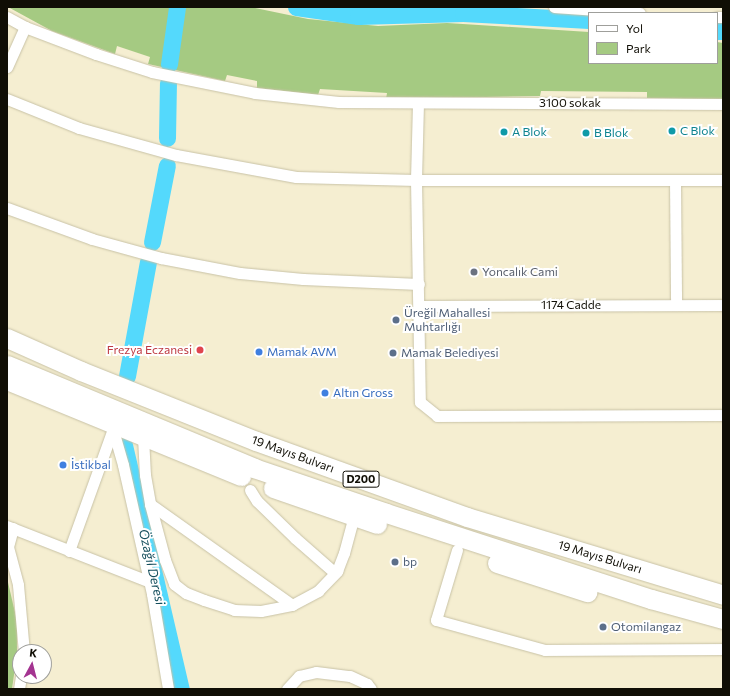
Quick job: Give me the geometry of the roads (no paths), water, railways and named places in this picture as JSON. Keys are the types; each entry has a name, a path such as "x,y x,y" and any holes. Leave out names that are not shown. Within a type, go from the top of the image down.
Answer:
{"highway":[{"name":"19 Mayıs Bulvarı","path":"7,338 81,371 270,446 467,517 723,595"},
{"name":"19 Mayıs Bulvarı","path":"7,364 254,468 650,599 723,619"},
{"path":"7,380 69,406 114,428 143,437 240,476 354,516 549,580 723,631"},
{"path":"69,406 93,400"},
{"path":"452,548 544,564"}],"street":[{"path":"554,7 626,12"},
{"name":"3100 sokak","path":"7,17 25,27 96,54 152,72 255,93 339,102 723,104"},
{"path":"7,67 25,27"},
{"path":"7,99 80,128 176,155 296,177 416,180 723,180"},
{"path":"418,103 416,180 418,284 420,306 420,402 437,416 723,415"},
{"path":"675,180 676,305"},
{"path":"7,208 92,239 161,258 240,273 303,279 418,284"},
{"name":"1174 Cadde","path":"420,306 723,305"},
{"path":"69,551 114,428"},
{"path":"114,428 152,594 168,689"},
{"path":"143,437 145,475 150,504 165,560 174,584 186,593 234,610 260,611 292,605 318,591 335,573 344,554 354,516"},
{"path":"250,490 257,501 295,538 335,573"},
{"path":"150,504 292,605"},
{"path":"23,644 18,585 8,548 10,527 148,581"},
{"path":"452,548 436,620 545,650 723,649"},
{"path":"288,689 299,676 316,672 350,676 367,684 371,689"}],"waterway":[{"name":"Özağıl Deresi","path":"169,64 177,7"},
{"path":"296,7 358,16 463,13 588,20"},
{"path":"718,31 723,31"},
{"name":"Özağıl Deresi","path":"167,138 168,83"},
{"name":"Özağıl Deresi","path":"152,242 167,165"},
{"name":"Özağıl Deresi","path":"127,376 148,262"},
{"name":"Özağıl Deresi","path":"124,445 181,689"}],"place":[{"name":"C Blok","path":"672,131"},
{"name":"A Blok","path":"504,132"},
{"name":"B Blok","path":"586,133"},
{"name":"Yoncalık Cami","path":"474,272"},
{"name":"Üreğil Mahallesi Muhtarlığı","path":"396,320"},
{"name":"Frezya Eczanesi","path":"200,350"},
{"name":"Mamak AVM","path":"259,352"},
{"name":"Mamak Belediyesi","path":"393,353"},
{"name":"Altın Gross","path":"325,393"},
{"name":"İstikbal","path":"63,465"},
{"name":"bp","path":"395,562"},
{"name":"Otomilangaz","path":"603,627"}]}
